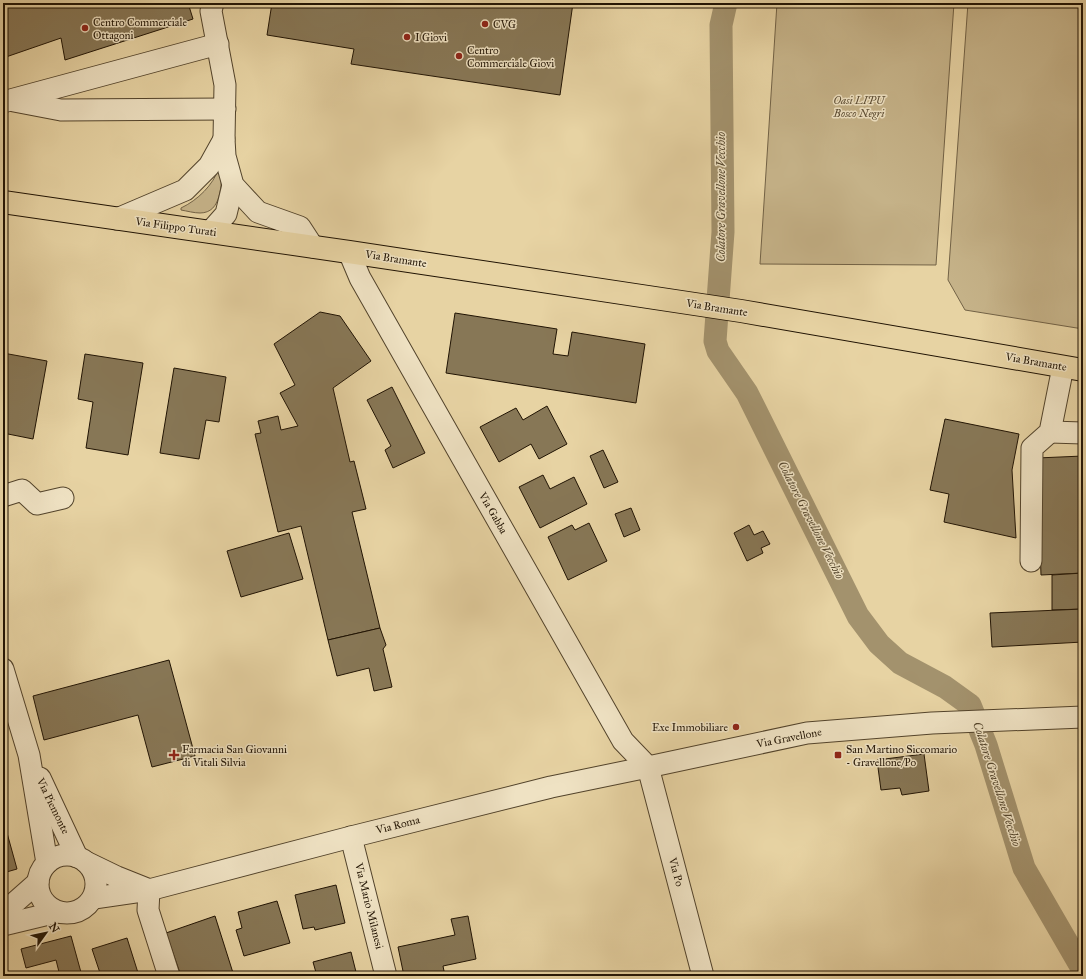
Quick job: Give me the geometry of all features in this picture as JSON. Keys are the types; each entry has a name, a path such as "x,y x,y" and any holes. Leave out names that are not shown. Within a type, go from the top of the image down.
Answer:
{"main road":[{"name":"Via Filippo Turati","path":"3,202 349,252"},
{"name":"Via Bramante","path":"349,252 741,311 1073,369"}],"street":[{"path":"211,6 225,85 225,156 233,185 258,212 300,227 313,247"},
{"path":"7,101 218,44"},
{"path":"7,101 61,110 225,109"},
{"path":"117,219 185,190 209,166 224,139"},
{"path":"210,232 226,214 233,185"},
{"name":"Via Gabba","path":"349,252 360,278 623,742 648,767"},
{"path":"1031,561 1032,448 1050,432 1073,369"},
{"path":"1050,432 1083,433"},
{"path":"3,496 22,490 37,504 63,498"},
{"name":"Via Piemonte","path":"3,669 7,695 29,756 82,859"},
{"name":"Via Gravellone","path":"648,767 807,733 932,723 1083,717"},
{"name":"Via Piemonte","path":"29,756 47,863"},
{"name":"Via Roma","path":"94,898 150,890 351,837 550,787 648,767"},
{"name":"Via Po","path":"648,767 703,976"},
{"name":"Via Mario Milanesi","path":"351,837 386,976"},
{"path":"82,859 93,869 96,878 97,888 94,898 89,905 82,910 65,914 56,912 48,907 42,900 39,891 39,875 47,863 54,858 69,855 82,859 117,877 150,890 148,910 169,976"},
{"path":"3,913 38,882"},
{"path":"3,925 56,912"}],"green space":[{"name":"Oasi LIPU Bosco Negri","path":"777,3 954,3 936,265 760,264"},
{"path":"968,3 1083,3 1083,329 965,310 948,280"},
{"path":"219,168 222,169 219,197 213,208 207,212 200,213 181,210 181,208 193,201 209,186"}],"building":[{"name":"Centro Commerciale Ottagoni","path":"3,3 188,3 193,19 65,60 61,38 3,58"},
{"name":"Centro Commerciale Giovi","path":"272,3 573,3 560,95 351,64 354,49 267,35"},
{"path":"320,312 340,316 371,361 333,388 350,462 354,461 366,509 352,512 380,628 328,640 301,526 278,532 255,434 261,433 258,421 278,416 281,430 298,426 280,393 295,385 274,344"},
{"path":"455,313 557,329 553,354 568,356 572,332 645,344 636,403 446,373"},
{"path":"3,353 47,361 33,439 3,433"},
{"path":"85,354 143,363 128,455 86,448 93,402 78,399"},
{"path":"174,368 226,377 219,422 206,420 199,459 160,453"},
{"path":"392,387 425,453 393,468 385,450 391,446 367,400"},
{"path":"547,406 567,444 539,459 531,444 499,462 480,427 516,408 523,420"},
{"path":"945,419 1019,434 1012,470 1016,538 944,522 949,494 930,490"},
{"path":"603,450 618,482 604,488 590,456"},
{"path":"1083,456 1083,573 1041,575 1037,458"},
{"path":"543,475 550,489 574,477 587,504 540,528 519,487"},
{"path":"631,508 640,530 624,537 615,514"},
{"path":"589,523 607,561 568,580 548,537 572,525 575,530"},
{"path":"749,525 754,535 763,531 770,544 761,548 763,553 747,561 734,533"},
{"path":"289,533 303,579 241,597 227,551"},
{"path":"1083,573 1083,609 1052,610 1052,575"},
{"path":"1083,609 1083,642 992,647 990,613"},
{"path":"380,628 386,645 383,649 392,687 374,691 369,668 337,676 328,640"},
{"path":"169,660 195,756 152,767 138,715 44,740 33,696"},
{"path":"924,754 929,791 902,795 900,788 881,790 877,760"},
{"path":"3,822 17,869 3,873"},
{"path":"336,885 345,923 315,930 314,927 303,929 295,895"},
{"path":"277,901 290,943 244,956 236,930 242,928 238,912"},
{"path":"215,916 234,976 181,976 166,933"},
{"path":"468,916 476,959 443,966 445,976 404,976 398,947 455,935 451,919"},
{"path":"71,936 82,976 60,976 56,960 26,968 21,949"},
{"path":"127,938 139,976 101,976 92,949"},
{"path":"351,952 357,976 317,976 313,962"}],"waterway":[{"name":"Colatore Gravellone Vecchio","path":"726,3 721,25 723,232 715,341 718,351 747,393 858,616 879,644 900,663 945,687 970,705 986,745 1024,868 1083,970"}],"place":[{"name":"CVG","path":"485,24"},
{"name":"Centro Commerciale Ottagoni","path":"85,28"},
{"name":"I Giovi","path":"407,37"},
{"name":"Centro Commerciale Giovi","path":"459,56"},
{"name":"Exe Immobiliare","path":"736,727"},
{"name":"Farmacia San Giovanni di Vitali Silvia","path":"174,755"},
{"name":"San Martino Siccomario - Gravellone/Po","path":"838,755"}]}
